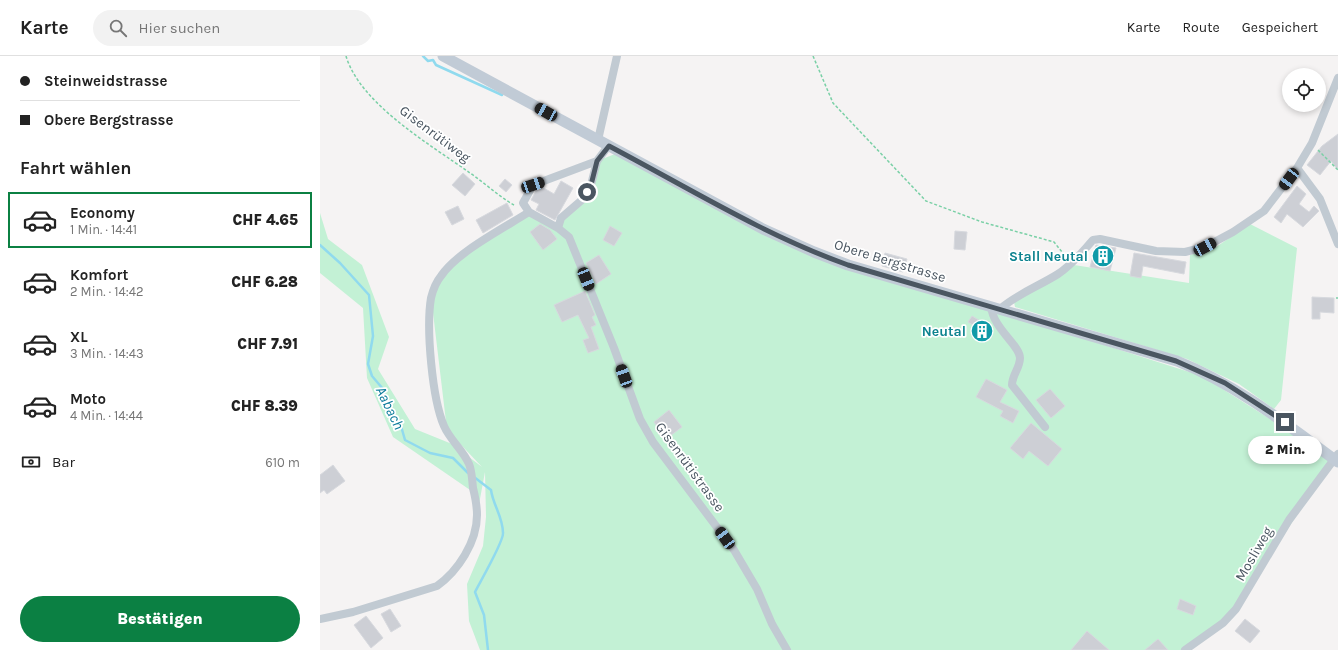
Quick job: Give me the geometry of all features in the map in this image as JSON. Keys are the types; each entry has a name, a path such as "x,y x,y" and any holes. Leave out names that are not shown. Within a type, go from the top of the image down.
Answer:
{"main road":[{"name":"Obere Bergstrasse","path":"443,56 764,229 814,252 848,265 1176,361 1200,370 1247,396 1336,459"}],"street":[{"path":"598,140 618,56"},
{"path":"1045,427 1012,385 1012,380 1020,358 1019,353 1000,330 991,314 995,308 1059,274 1072,264 1094,240 1100,239 1156,251 1185,252 1205,247 1233,232 1264,212 1297,168 1312,143 1338,78"},
{"path":"558,228 561,218 583,199 591,185 597,161 609,146"},
{"path":"320,620 353,612 437,586 448,578 456,569 475,531 477,515 470,464 445,427 438,405 430,344 429,318 435,285 442,274 458,259 529,212 523,203 533,185 597,161"},
{"path":"1297,168 1320,199 1338,244"},
{"name":"Gisenrütistrasse","path":"529,212 558,228 569,237 614,348 640,418 653,442 734,550 757,589 772,624 787,650"},
{"name":"Mosliweg","path":"1185,650 1223,623 1236,609 1289,520 1336,459"}],"path":[{"name":"Gisenrütiweg","path":"346,56 353,74 361,85 387,111 410,130 472,174 502,198 529,212"},
{"path":"813,56 833,103 926,201 982,222 1054,242 1072,264"},
{"path":"1312,143 1338,170"}],"green space":[{"path":"615,154 763,229 880,274 1202,376 1333,459 1236,609 1185,650 480,650 469,621 467,584 483,546 486,517 485,472 477,515 473,492 393,437 367,378 363,308 320,273 320,213 328,239 362,265 389,337 378,369 415,429 452,444 482,467 447,430 431,296 438,282 459,258 487,238 529,212 558,228 591,185 597,161"},
{"path":"1250,224 1297,248 1281,400 1274,409 1239,384 1187,359 1015,307 1014,302 1074,265 1189,283 1190,255 1216,247"}],"building":[{"path":"1338,134 1338,170 1331,161 1320,175 1307,165 1322,146"},
{"path":"463,173 475,184 465,196 452,185"},
{"path":"505,179 512,185 506,192 499,186"},
{"path":"561,181 573,188 555,220 536,210 539,204 531,200 537,189 542,187 554,194"},
{"path":"1297,186 1306,194 1299,204 1309,212 1314,206 1319,211 1303,227 1287,214 1281,223 1274,217"},
{"path":"507,203 513,215 483,233 476,220"},
{"path":"458,206 464,219 452,225 445,212"},
{"path":"540,224 550,230 557,239 543,250 530,232"},
{"path":"610,226 622,233 614,246 603,240"},
{"path":"955,231 967,232 965,250 954,249"},
{"name":"Stall Neutal","path":"1096,245 1116,248 1110,271 1090,267"},
{"path":"885,253 907,259 903,272 882,266"},
{"path":"1134,253 1186,262 1184,274 1143,266 1141,278 1130,276"},
{"path":"599,255 611,274 596,284 586,263"},
{"path":"585,291 595,315 592,317 596,325 591,327 599,349 588,353 583,340 589,338 578,315 562,322 554,305"},
{"path":"1312,297 1334,298 1334,313 1320,312 1320,319 1312,319"},
{"name":"Neutal","path":"972,316 992,328 984,342 972,335 976,327 968,322"},
{"path":"986,379 1007,390 1000,402 1019,411 1013,423 1000,416 1003,411 976,397"},
{"path":"1050,389 1065,406 1051,418 1036,400"},
{"path":"669,410 682,427 666,439 654,422"},
{"path":"1031,423 1062,449 1048,466 1029,451 1023,459 1010,448"},
{"path":"333,465 345,481 327,494 324,490 320,493 320,475"},
{"path":"1180,599 1196,606 1193,615 1177,609"},
{"path":"390,609 401,626 391,632 381,614"},
{"path":"366,616 383,638 371,648 354,625"},
{"path":"1245,619 1260,631 1250,643 1235,631"},
{"path":"1087,631 1109,650 1071,650"},
{"path":"1158,639 1168,650 1145,650"}],"waterway":[{"path":"423,56 428,61 433,60 436,65 502,95"},
{"name":"Aabach","path":"320,245 340,263 369,295 373,336 368,364 372,376 383,389 387,408 401,426 405,440 430,453 453,458 468,473"},
{"name":"Aabach","path":"474,477 491,490 503,527 500,544 475,592 484,615 488,650"}],"place":[{"name":"Stall Neutal","path":"1103,256"},
{"name":"Neutal","path":"982,331"}],"route":[{"path":"587,192 591,185 597,161 609,146 764,229 814,252 848,265 1176,361 1200,370 1225,383 1285,422"}]}
